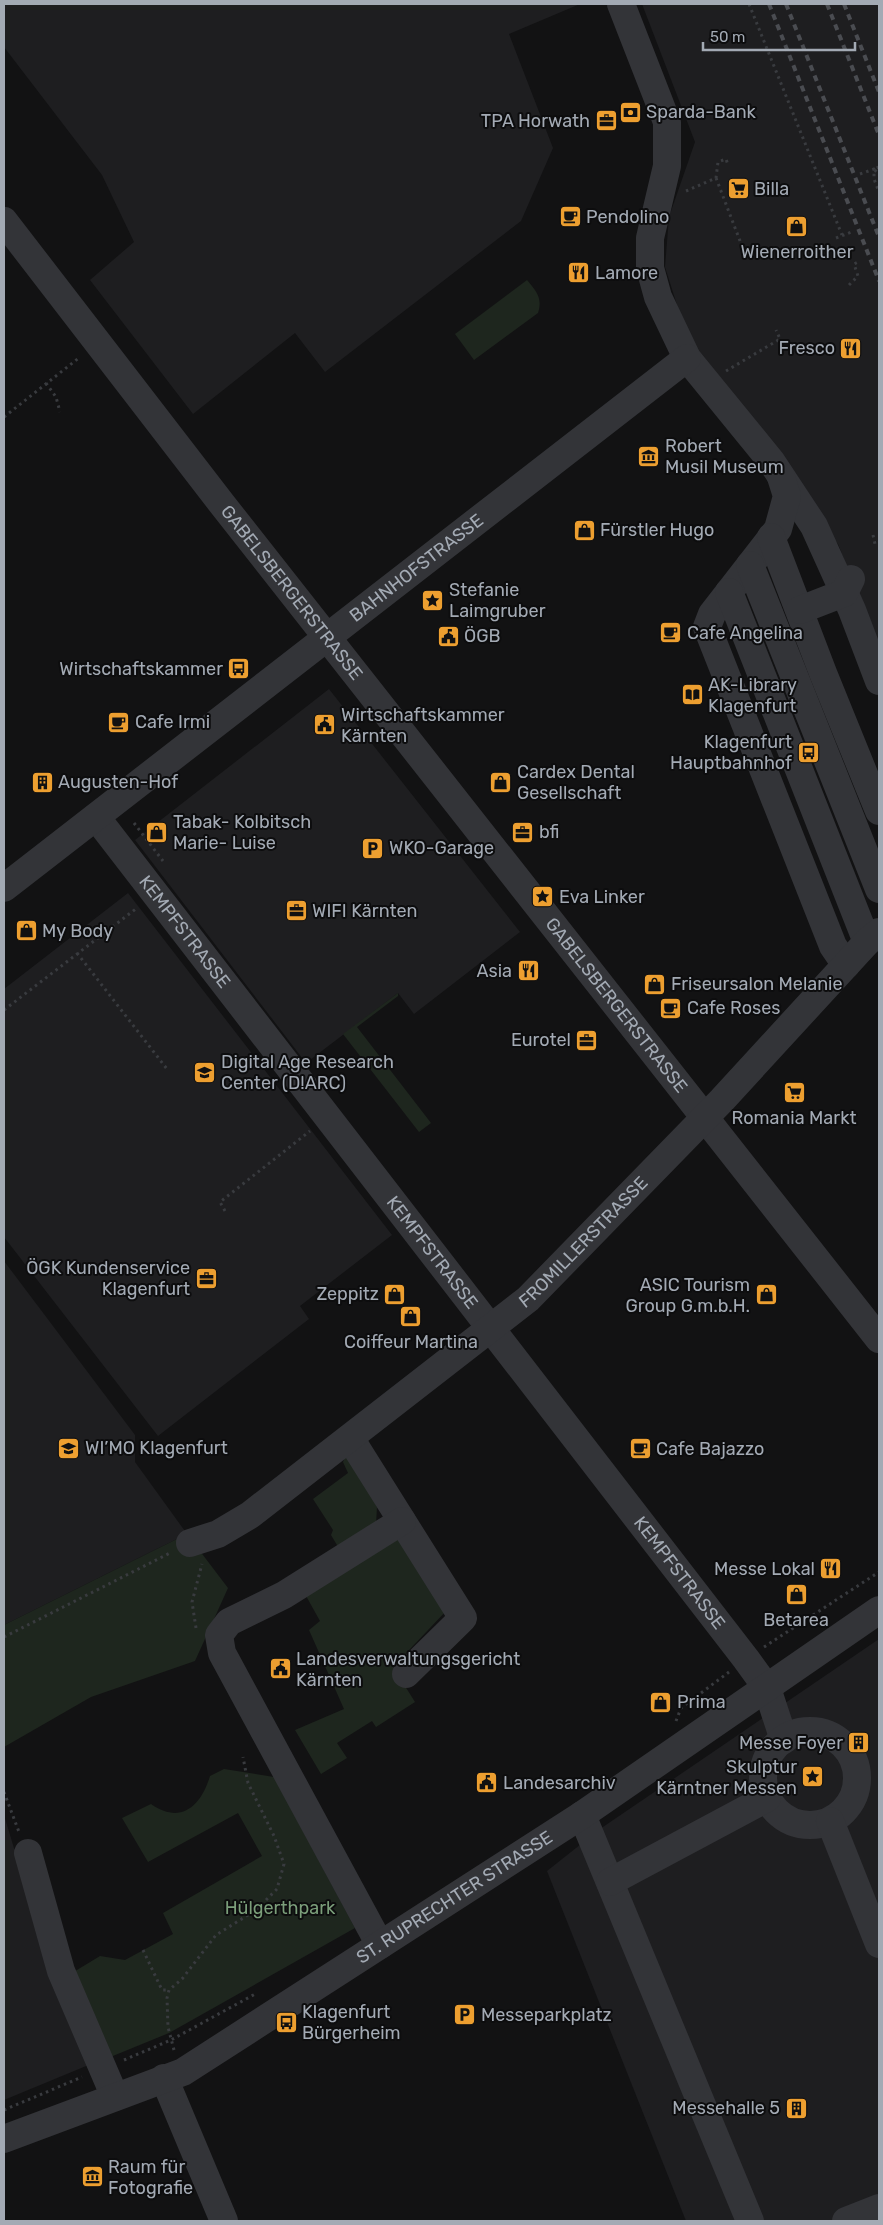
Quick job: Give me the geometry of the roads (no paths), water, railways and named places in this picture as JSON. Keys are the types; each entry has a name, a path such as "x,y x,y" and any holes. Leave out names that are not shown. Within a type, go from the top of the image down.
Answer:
{"street":[{"path":"621,4 667,122 669,195 650,238 650,268 668,321 687,358 738,419 780,474 843,575 879,681"},
{"name":"GABELSBERGERSTRASSE","path":"4,221 879,1339"},
{"path":"687,358 700,359 772,447 808,496 879,650"},
{"name":"BAHNHOFSTRASSE","path":"6,882 96,817 687,358"},
{"path":"780,474 787,496 783,516 778,528 712,614 707,627 834,946 846,965"},
{"path":"771,537 879,811"},
{"path":"750,565 879,888"},
{"path":"800,610 843,575"},
{"path":"729,592 873,937"},
{"name":"KEMPFSTRASSE","path":"96,817 746,1659 767,1688 784,1740"},
{"name":"FROMILLERSTRASSE","path":"194,1541 218,1534 250,1515 528,1299 705,1118 873,937"},
{"path":"350,1438 463,1618 406,1674"},
{"path":"380,1945 222,1653 219,1635 229,1622 284,1595 402,1522"},
{"name":"ST. RUPRECHTER STRASSE","path":"4,2139 183,2072 582,1815 879,1610"},
{"path":"800,1732 824,1734 844,1746 852,1757 857,1781 854,1794 846,1808 830,1821 818,1825 793,1822 782,1816 767,1798 764,1786 765,1762 771,1752 784,1740 800,1732"},
{"path":"610,1882 767,1798"},
{"path":"582,1815 750,2221"},
{"path":"830,1821 879,1944"},
{"path":"28,1853 62,1971 115,2097"},
{"path":"164,2078 224,2221"},
{"path":"846,2221 879,2208"}],"railway":[{"path":"769,4 879,281"},
{"path":"786,4 879,237"},
{"path":"827,4 879,135"},
{"path":"844,4 879,92"}],"place":[{"name":"Sparda-Bank","path":"630,112"},
{"name":"TPA Horwath","path":"606,121"},
{"name":"Billa","path":"738,189"},
{"name":"Pendolino","path":"570,217"},
{"name":"Wienerroither","path":"797,227"},
{"name":"Lamore","path":"579,273"},
{"name":"Fresco","path":"851,348"},
{"name":"Robert Musil Museum","path":"649,456"},
{"name":"Fürstler Hugo","path":"584,530"},
{"name":"Stefanie Laimgruber","path":"433,600"},
{"name":"Cafe Angelina","path":"671,633"},
{"name":"ÖGB","path":"448,636"},
{"name":"Wirtschaftskammer","path":"239,669"},
{"name":"AK-Library Klagenfurt","path":"692,695"},
{"name":"Cafe Irmi","path":"119,722"},
{"name":"Wirtschaftskammer Kärnten","path":"325,725"},
{"name":"Klagenfurt Hauptbahnhof","path":"808,752"},
{"name":"Augusten-Hof","path":"42,782"},
{"name":"Cardex Dental Gesellschaft","path":"501,782"},
{"name":"Tabak- Kolbitsch Marie- Luise","path":"157,832"},
{"name":"bfi","path":"523,832"},
{"name":"WKO-Garage","path":"373,848"},
{"name":"Eva Linker","path":"543,897"},
{"name":"WIFI Kärnten","path":"296,911"},
{"name":"My Body","path":"26,931"},
{"name":"Asia","path":"528,971"},
{"name":"Friseursalon Melanie","path":"655,984"},
{"name":"Cafe Roses","path":"671,1008"},
{"name":"Eurotel","path":"587,1040"},
{"name":"Digital Age Research Center (D!ARC)","path":"205,1072"},
{"name":"Romania Markt","path":"794,1093"},
{"name":"ÖGK Kundenservice Klagenfurt","path":"206,1278"},
{"name":"Zeppitz","path":"395,1294"},
{"name":"ASIC Tourism Group G.m.b.H.","path":"766,1295"},
{"name":"Coiffeur Martina","path":"411,1317"},
{"name":"WI’MO Klagenfurt","path":"69,1448"},
{"name":"Cafe Bajazzo","path":"640,1449"},
{"name":"Messe Lokal","path":"831,1569"},
{"name":"Betarea","path":"796,1595"},
{"name":"Landesverwaltungsgericht Kärnten","path":"280,1669"},
{"name":"Prima","path":"661,1702"},
{"name":"Messe Foyer","path":"859,1743"},
{"name":"Skulptur Kärntner Messen","path":"813,1777"},
{"name":"Landesarchiv","path":"487,1783"},
{"name":"Messeparkplatz","path":"465,2015"},
{"name":"Klagenfurt Bürgerheim","path":"286,2022"},
{"name":"Messehalle 5","path":"796,2108"},
{"name":"Raum für Fotografie","path":"92,2177"}],"park label":[{"name":"Hülgerthpark","path":"280,1908"}]}
